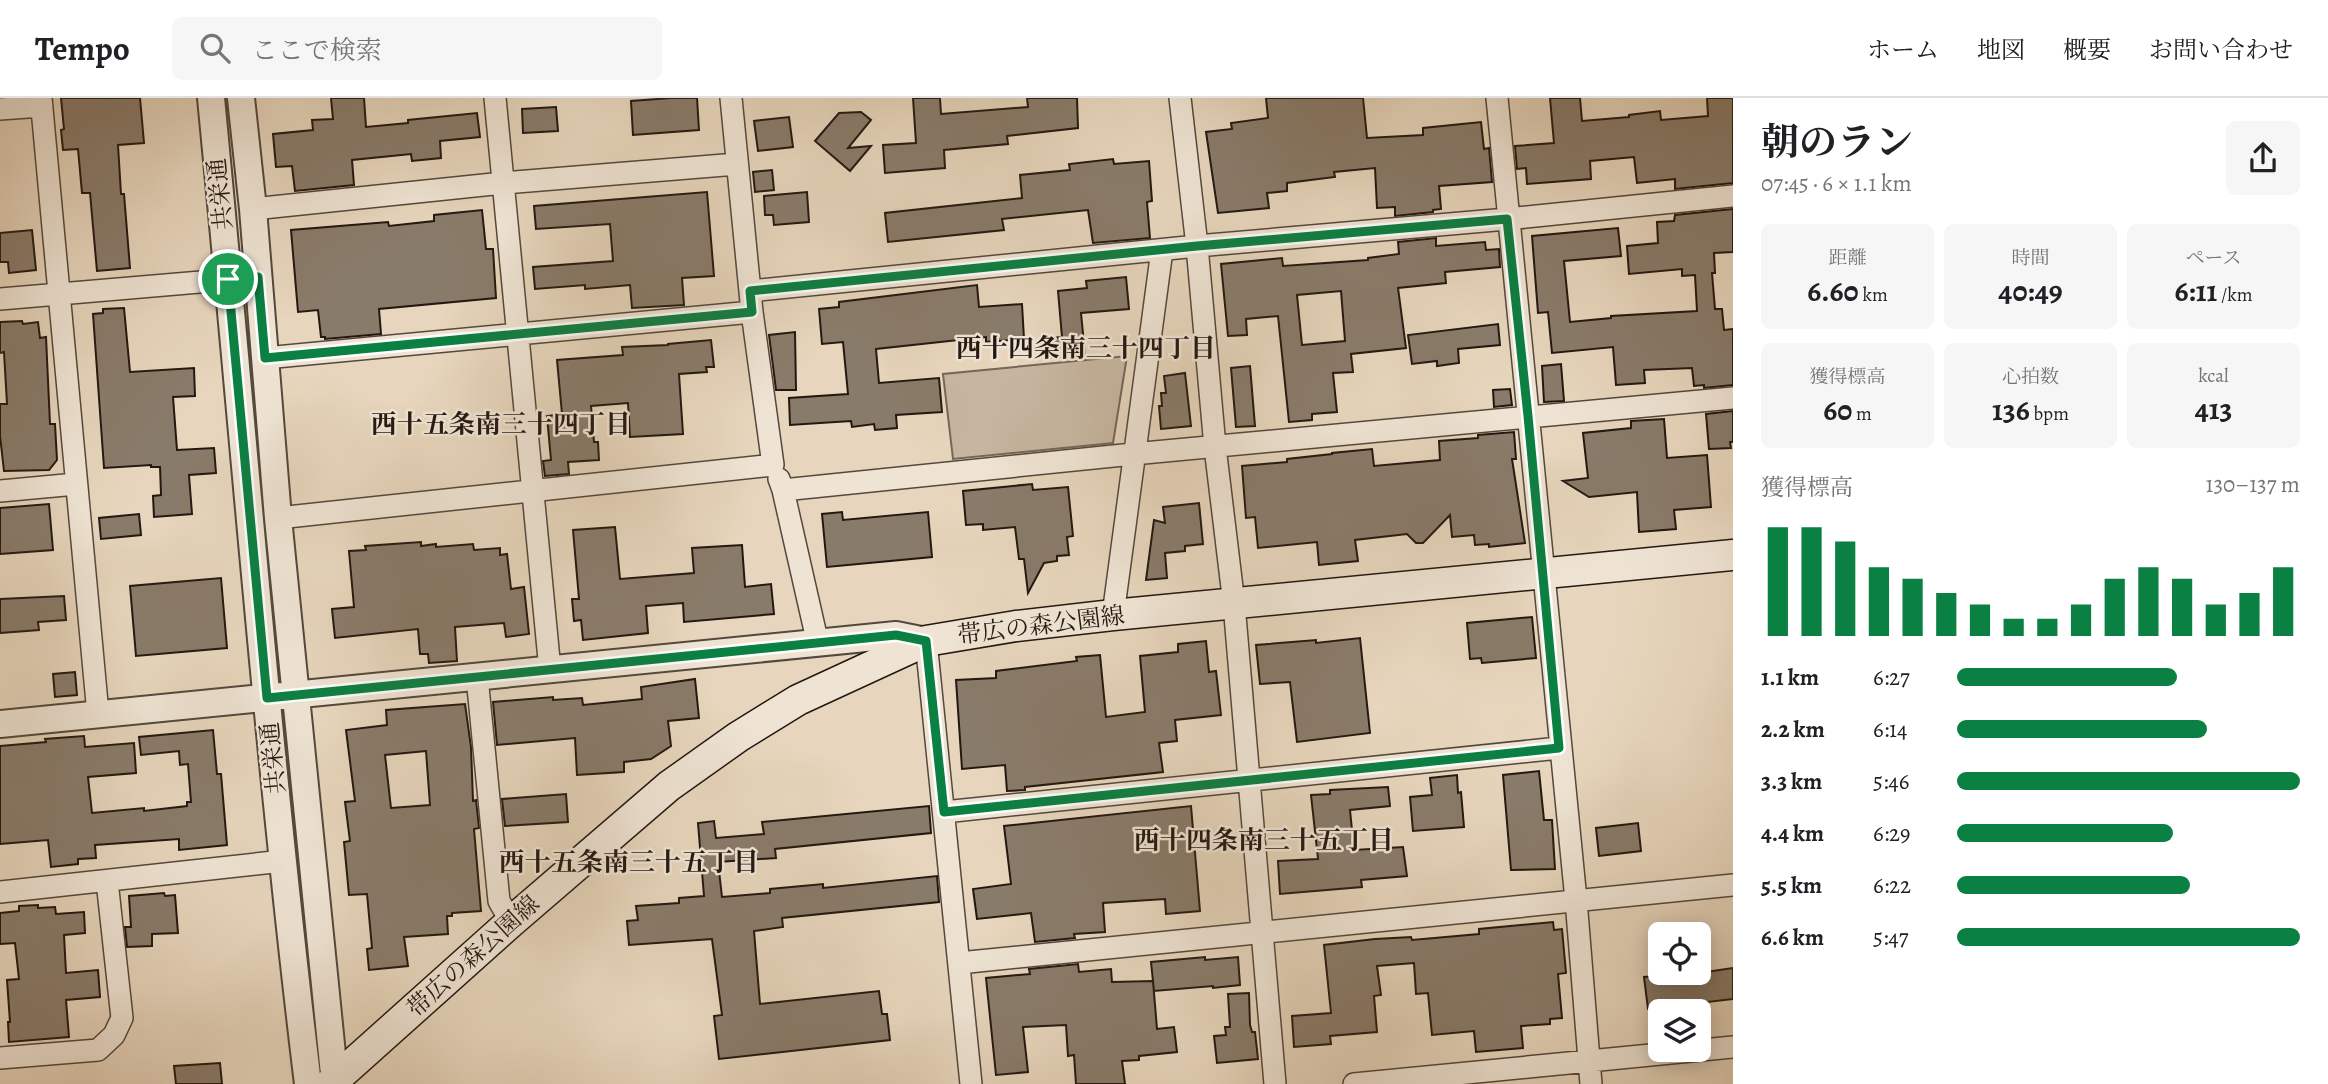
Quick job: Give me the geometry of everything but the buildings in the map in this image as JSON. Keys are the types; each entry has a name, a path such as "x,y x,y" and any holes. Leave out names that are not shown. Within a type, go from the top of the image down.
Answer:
{"main road":[{"name":"帯広の森公園線","path":"327,1083 669,786 738,737 797,700 926,641 1016,626 1113,615 1733,555"}],"street":[{"name":"共栄通","path":"211,98 284,861 327,1083"},
{"name":"共栄通","path":"241,98 296,695 327,1083"},
{"path":"495,98 550,670"},
{"path":"731,98 751,302 773,465 783,490 818,644"},
{"path":"1180,98 1197,246 1215,447 1234,604 1275,1084"},
{"path":"1497,98 1576,900 1591,1084"},
{"path":"0,109 41,102 98,714"},
{"path":"253,209 503,183 737,164"},
{"path":"265,358 517,334 1197,246 1733,196"},
{"path":"1113,615 1162,250"},
{"path":"0,299 258,277"},
{"path":"783,490 1733,398"},
{"path":"278,518 773,465"},
{"path":"0,492 76,484"},
{"path":"0,724 896,635 926,641 971,1084"},
{"path":"477,677 499,901 511,922"},
{"path":"944,812 1559,748"},
{"path":"0,892 284,861"},
{"path":"0,1058 98,1050 114,1035 122,1018 107,881"},
{"path":"959,963 1733,885"},
{"path":"1354,1084 1733,1047"}],"shaded area":[{"path":"1127,356 1113,443 953,459 943,374"}],"district":[{"name":"西十四条南三十四丁目","path":"1086,348"},
{"name":"西十五条南三十四丁目","path":"501,424"},
{"name":"西十四条南三十五丁目","path":"1264,840"},
{"name":"西十五条南三十五丁目","path":"629,862"}],"route":[{"path":"1507,219 1559,748 944,812 926,641 896,635 267,698 228,279 258,277 265,358 752,312 750,291 1197,246 1507,219"}]}
